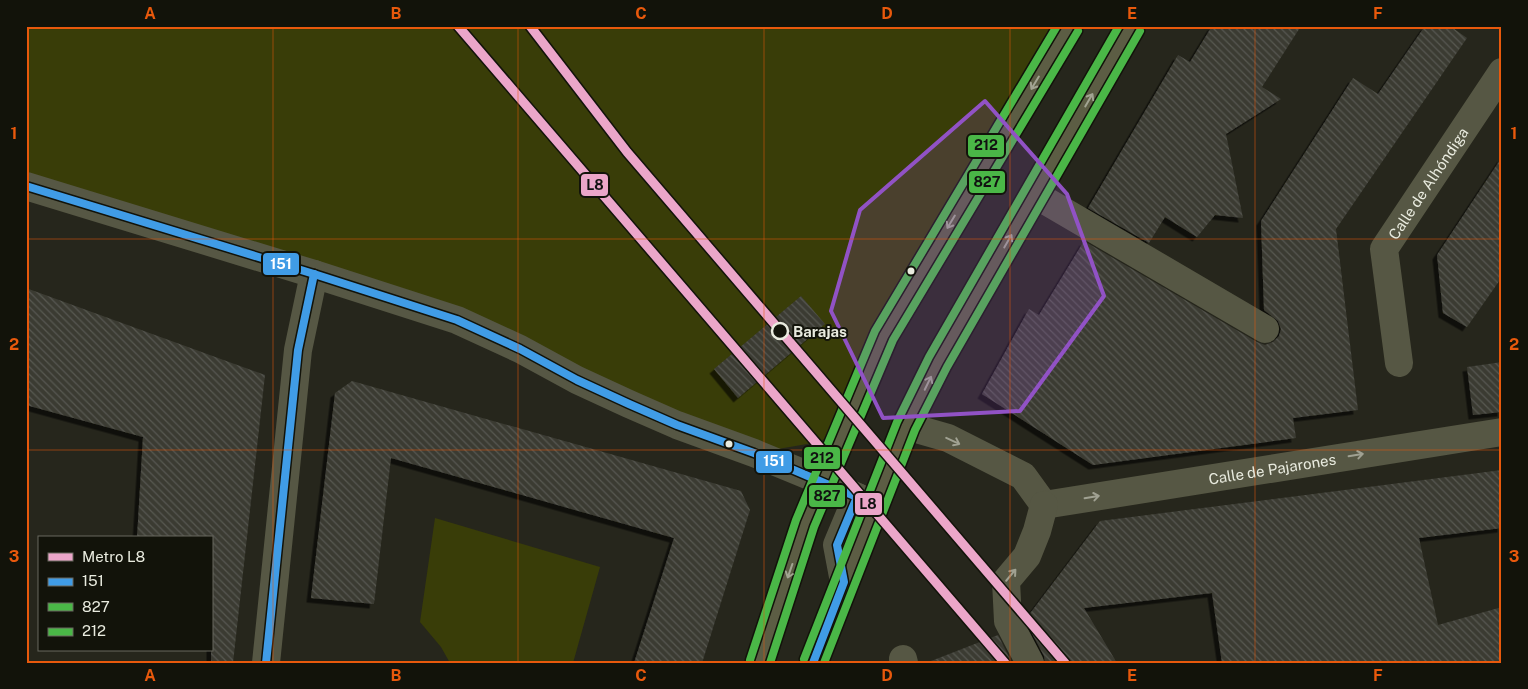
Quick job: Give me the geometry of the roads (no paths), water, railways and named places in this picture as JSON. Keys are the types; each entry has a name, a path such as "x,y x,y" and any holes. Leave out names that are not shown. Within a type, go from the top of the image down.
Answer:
{"main road":[{"path":"759,663 805,524 884,335 1069,26"},
{"path":"813,663 844,582 866,501 938,362 1131,26"}],"street":[{"name":"Calle de Alhóndiga","path":"1400,363 1384,249 1502,72"},
{"path":"26,186 457,320 520,349 577,380 629,404 677,425 754,453 866,501"},
{"path":"1034,194 1265,329"},
{"path":"266,663 298,350 314,274"},
{"path":"906,426 948,438 1022,476 1044,505 1038,531 1027,556 1006,581 1008,621 1030,663"},
{"name":"Calle de Pajarones","path":"1044,505 1502,432"}],"metro line":[{"name":"L8","path":"458,26 1005,663"},
{"name":"L8","path":"530,26 627,152 1065,663"}],"place":[{"name":"Barajas","path":"780,331"}]}
